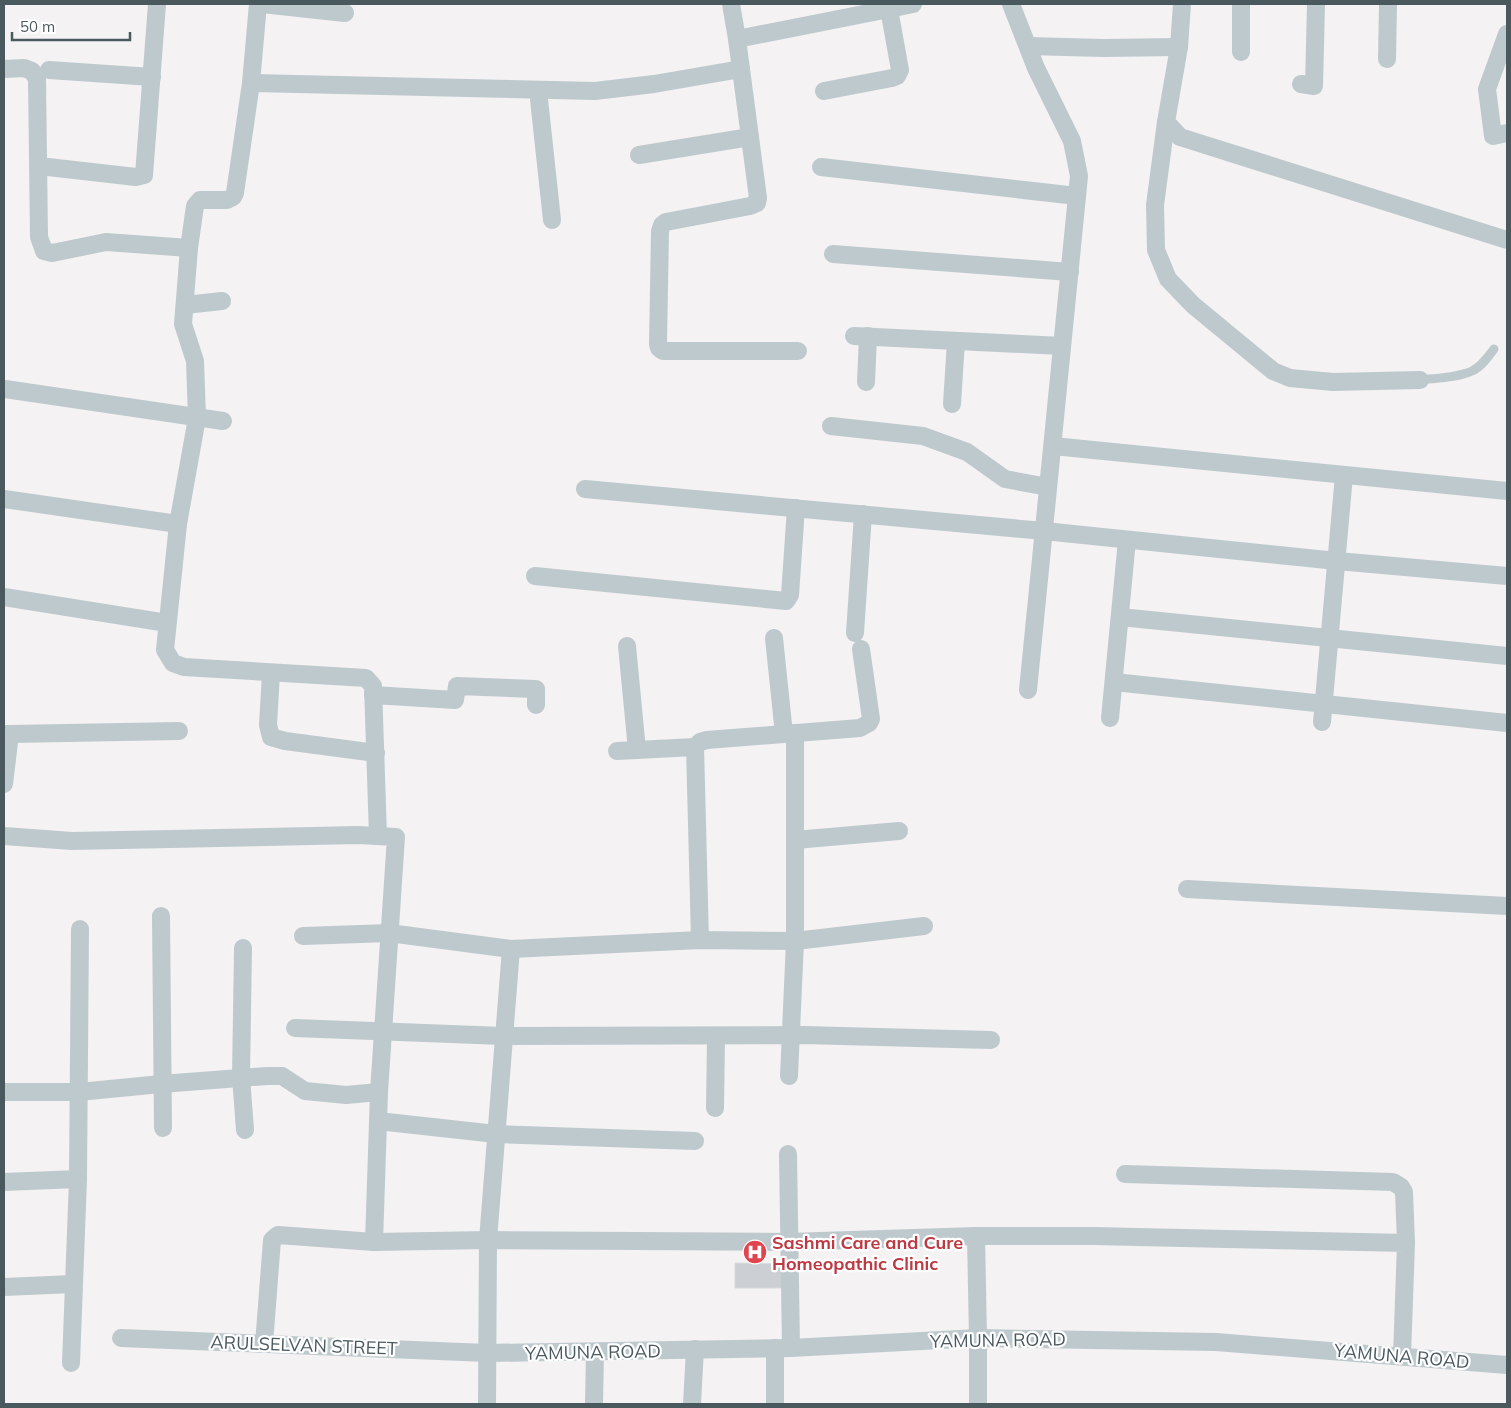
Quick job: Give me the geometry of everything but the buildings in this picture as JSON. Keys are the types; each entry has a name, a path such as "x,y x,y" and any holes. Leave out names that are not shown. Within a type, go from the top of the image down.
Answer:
{"street":[{"path":"39,166 136,177 144,174 157,4"},
{"path":"258,4 251,83 235,194 234,197 227,200 200,200 196,203 189,248 184,324 195,361 196,418 178,524 165,650 173,662 184,667 366,678 373,686 378,836"},
{"path":"262,4 345,13"},
{"path":"731,4 758,198 757,203 750,206 666,222 662,225 660,231 658,348 663,351 798,351"},
{"path":"737,39 889,6 913,4"},
{"path":"1011,4 1028,46 1072,140 1079,176 1028,690"},
{"path":"1182,4 1179,47 1166,122 1156,205 1156,250 1168,279 1193,305 1273,371 1290,378 1332,382 1420,380"},
{"path":"1241,4 1241,52"},
{"path":"1301,84 1314,86 1316,4"},
{"path":"1387,59 1388,4"},
{"path":"824,91 892,78 899,73 889,6"},
{"path":"1507,34 1487,89 1493,136 1507,133"},
{"path":"1028,46 1103,48 1179,47"},
{"path":"4,70 24,68 32,71 37,78 39,237 44,250 52,253 106,242 189,248"},
{"path":"251,83 595,91 654,84 741,69"},
{"path":"49,70 152,77"},
{"path":"538,90 552,220"},
{"path":"1166,122 1180,137 1507,240"},
{"path":"639,155 750,137"},
{"path":"821,167 1077,196"},
{"path":"833,254 1070,272"},
{"path":"185,305 222,301"},
{"path":"866,382 861,336 1062,346"},
{"path":"952,404 956,341"},
{"path":"5,389 223,421"},
{"path":"831,426 922,436 967,452 1005,478 1048,487"},
{"path":"1052,446 1507,491"},
{"path":"1322,722 1344,475"},
{"path":"585,489 1507,576"},
{"path":"4,499 178,524"},
{"path":"535,576 786,602 790,595 796,508"},
{"path":"617,751 695,747 700,742 707,740 860,728 869,723 871,719 858,641 863,514"},
{"path":"1110,718 1127,540"},
{"path":"4,597 167,623"},
{"path":"1120,617 1507,656"},
{"path":"774,638 789,733 795,840 796,941 789,1076"},
{"path":"627,646 637,750"},
{"path":"271,673 268,725 271,737 285,741 376,753"},
{"path":"1114,682 1507,723"},
{"path":"373,695 455,700 456,686 536,689 536,705"},
{"path":"4,784 7,734 179,731"},
{"path":"695,747 700,940"},
{"path":"795,840 899,831"},
{"path":"4,836 72,841 348,836 396,837 379,1092 374,1242"},
{"path":"1186,889 1507,906"},
{"path":"161,916 161,1084 163,1128"},
{"path":"302,936 390,933 511,949 700,940 796,941 924,926"},
{"path":"71,1363 78,1179 80,929"},
{"path":"243,948 242,1077 245,1130"},
{"path":"487,1404 488,1240 511,949"},
{"path":"294,1028 503,1036 791,1035 991,1040"},
{"path":"715,1108 716,1036"},
{"path":"4,1092 79,1092 242,1077 282,1076 305,1091 346,1095 379,1092"},
{"path":"378,1122 496,1134 695,1141"},
{"path":"775,1404 783,1348 789,1242 788,1154"},
{"path":"1125,1174 1393,1182 1401,1187 1404,1192 1406,1242 1402,1356"},
{"path":"4,1182 78,1179"},
{"path":"264,1344 269,1257 272,1240 275,1236 374,1242 488,1240 789,1242 976,1236 1093,1236 1406,1242"},
{"path":"976,1236 978,1404"},
{"path":"4,1287 73,1284"},
{"name":"ARULSELVAN STREET","path":"121,1338 487,1353"},
{"name":"YAMUNA ROAD","path":"487,1353 783,1348 978,1338 1216,1342 1507,1364"},
{"path":"692,1404 695,1349"},
{"path":"594,1404 595,1352"}],"lane":[{"path":"1420,380 1453,376 1472,371 1486,361 1494,349"}],"place":[{"name":"Sashmi Care and Cure Homeopathic Clinic","path":"755,1252"}]}
